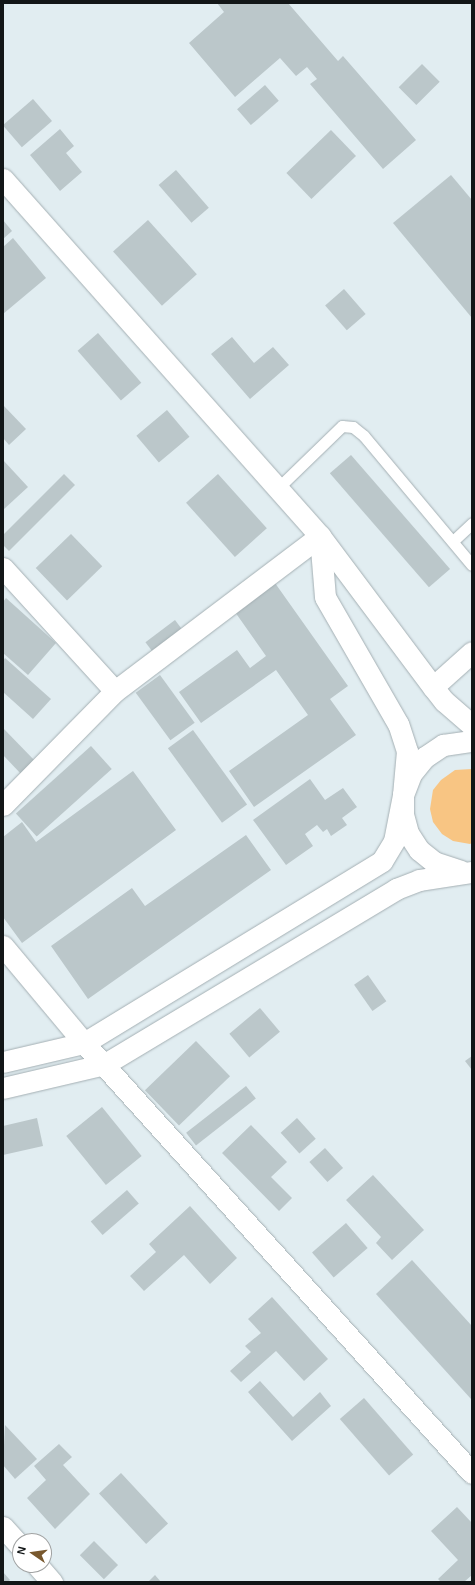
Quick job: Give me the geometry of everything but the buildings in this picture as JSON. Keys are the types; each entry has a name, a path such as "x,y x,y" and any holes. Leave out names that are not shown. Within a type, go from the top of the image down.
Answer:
{"street":[{"path":"3,179 320,536 444,701 472,725"},
{"path":"3,805 115,691 320,536"},
{"path":"320,536 325,597 398,724 407,751 403,795 403,814 406,827 419,850 434,862 452,870 472,872"},
{"path":"3,568 115,691"},
{"path":"433,687 472,652"},
{"path":"3,1062 84,1043 382,861 394,840 403,795 411,774 425,757 443,745 472,741"},
{"path":"3,1088 105,1064 396,889 419,880 472,872"},
{"path":"3,946 84,1043 105,1064 472,1472"},
{"path":"3,1527 12,1537"},
{"path":"44,1573 52,1582"}],"lane":[{"path":"278,488 342,426 353,427 364,436 472,565"},
{"path":"453,541 472,523"}],"shaded area":[{"path":"472,769 472,843 470,844 453,841 442,834 433,822 430,809 433,790 441,780 455,770"}]}
